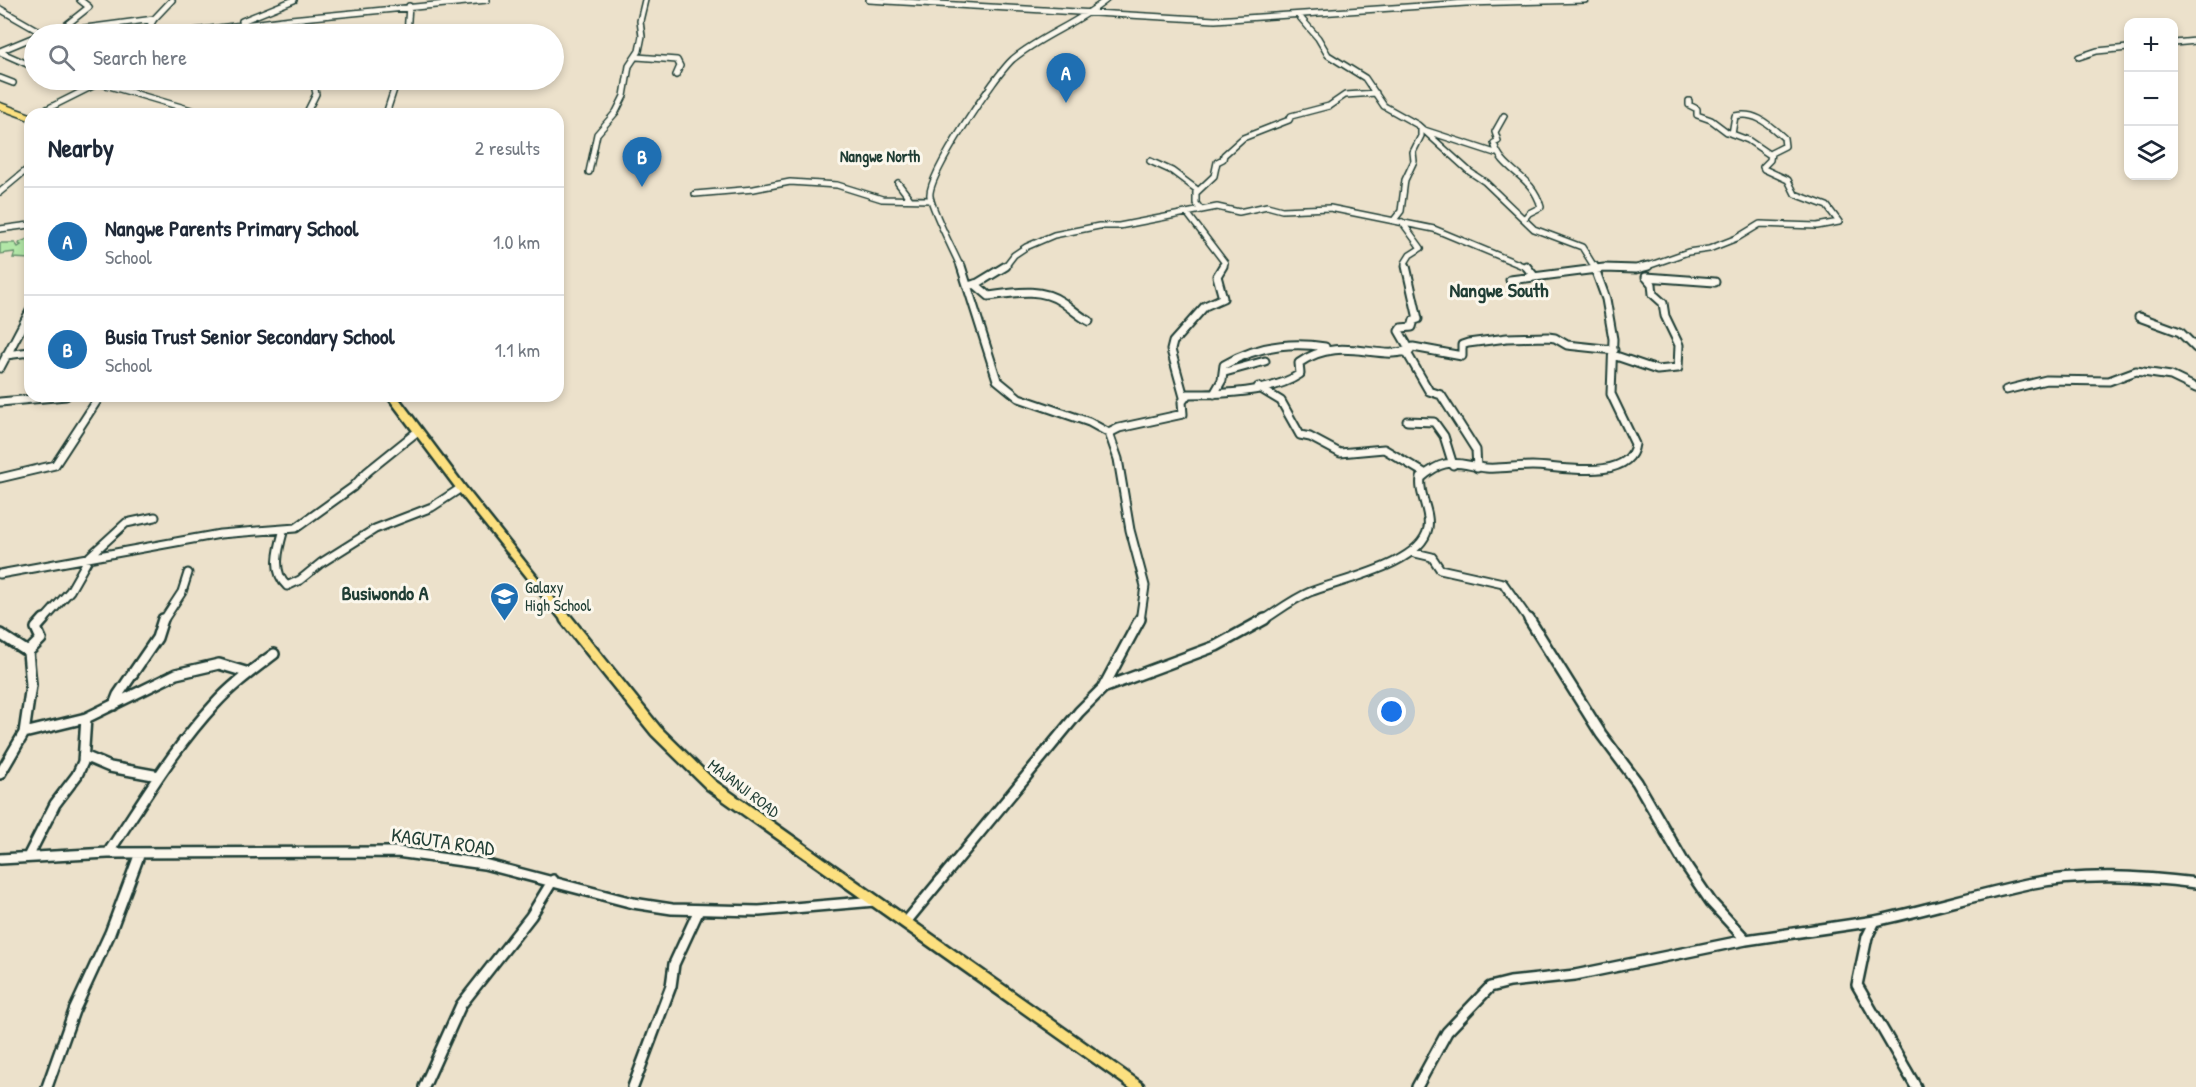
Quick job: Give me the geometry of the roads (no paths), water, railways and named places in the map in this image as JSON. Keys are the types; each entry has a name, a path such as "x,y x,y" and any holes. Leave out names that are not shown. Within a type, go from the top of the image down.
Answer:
{"main road":[{"path":"0,106 24,115"},
{"name":"MAJANJI ROAD","path":"396,402 461,488 656,731 711,785 1138,1087"}],"street":[{"path":"66,24 89,7 80,0"},
{"path":"151,24 172,0"},
{"path":"235,24 294,0"},
{"path":"248,24 409,6 488,0"},
{"path":"589,172 597,134 620,104 627,88 629,66 637,57 642,36 640,21 645,0"},
{"path":"869,0 1209,20 1299,16 1466,3 1585,0"},
{"path":"975,7 982,0"},
{"path":"906,922 1064,730 1103,688 1140,620 1145,586 1130,530 1118,459 1109,433 1089,422 1025,401 1003,387 992,369 972,285 931,200 931,186 937,170 995,80 1007,66 1038,40 1089,14 1106,0"},
{"path":"408,24 409,6"},
{"path":"0,9 25,24"},
{"path":"1103,688 1216,646 1308,593 1398,561 1411,552 1426,536 1430,524 1420,483 1425,474 1445,464 1477,468 1506,469 1537,466 1590,470 1620,463 1628,458 1636,445 1634,436 1614,408 1609,385 1613,335 1596,270 1586,252 1580,245 1542,234 1422,129 1388,109 1361,74 1328,55 1318,38 1299,16"},
{"path":"300,24 302,18"},
{"path":"110,24 154,19"},
{"path":"0,52 24,41"},
{"path":"2178,43 2196,41"},
{"path":"2079,57 2097,51 2124,48"},
{"path":"0,52 23,61"},
{"path":"637,57 677,60 680,66 676,75"},
{"path":"0,78 13,83"},
{"path":"49,108 85,90"},
{"path":"123,90 184,108"},
{"path":"309,108 316,94 315,90"},
{"path":"388,108 394,90"},
{"path":"1196,193 1214,176 1217,162 1223,159 1224,155 1243,138 1291,119 1291,116 1335,104 1345,95 1376,93"},
{"path":"1689,101 1689,105 1697,110 1697,115 1748,140 1770,155"},
{"path":"1732,134 1737,114 1751,115 1763,121 1785,142 1785,146 1770,155"},
{"path":"1495,153 1494,143 1498,141 1495,132 1504,116"},
{"path":"1422,129 1495,153 1502,162 1523,175 1538,192 1541,207 1529,213 1524,219"},
{"path":"1397,221 1401,211 1405,180 1414,161 1413,152 1422,129"},
{"path":"1510,280 1646,267 1688,252 1709,249 1737,238 1760,224 1825,226 1839,222 1827,206 1796,194 1788,180 1764,169 1763,167 1770,160 1770,155"},
{"path":"1150,161 1172,171 1196,189 1196,203 1201,210"},
{"path":"0,192 24,172"},
{"path":"695,194 754,189 790,182 837,185 882,199 931,200"},
{"path":"897,183 910,199"},
{"path":"972,285 1005,267 1014,255 1026,247 1054,235 1099,226 1119,226 1217,207 1239,212 1267,206 1282,210 1330,208 1434,229 1518,262 1528,267 1534,276"},
{"path":"1109,433 1119,428 1183,414 1184,397 1171,350 1173,342 1205,306 1223,298 1216,276 1225,263 1187,213"},
{"path":"1397,221 1418,241 1421,248 1410,255 1405,263 1418,319 1414,320 1412,327 1401,328 1399,331 1424,381 1425,388 1430,393 1441,395 1449,405 1466,440 1476,450 1477,468"},
{"path":"0,229 24,226"},
{"path":"1214,394 1225,372 1224,365 1228,362 1283,345 1312,344 1329,348 1408,352 1413,347 1462,356 1462,345 1473,340 1541,337 1557,339 1567,345 1599,345 1657,370 1678,368 1679,345 1665,316 1663,303 1653,294 1646,267"},
{"path":"1647,278 1715,282"},
{"path":"972,285 989,296 1020,291 1043,292 1061,301 1077,315 1089,321"},
{"path":"2139,317 2180,332 2196,348"},
{"path":"0,368 24,322"},
{"path":"1184,397 1188,394 1214,394 1258,387 1298,376 1300,374 1299,363 1306,354 1329,348"},
{"path":"6,355 24,353"},
{"path":"1225,372 1265,361"},
{"path":"2006,390 2024,383 2060,379 2103,383 2126,378 2136,371 2171,376 2196,388"},
{"path":"1258,387 1281,401 1300,435 1310,437 1340,453 1384,449 1425,474"},
{"path":"0,402 24,400"},
{"path":"0,477 55,465 96,402"},
{"path":"1407,421 1434,422 1444,436 1453,465"},
{"path":"0,574 220,534 296,528 338,498 418,431"},
{"path":"284,529 277,571 280,582 287,586 300,580 321,563 375,529 432,507 461,488"},
{"path":"28,652 41,639 36,628 69,591 90,556 126,523 155,517"},
{"path":"1411,552 1432,557 1440,569 1503,583 1520,605 1601,734 1637,782 1683,861 1711,902 1746,940"},
{"path":"114,705 118,695 157,638 164,617 182,592 188,573"},
{"path":"0,634 28,652 31,685 24,733 0,774"},
{"path":"108,853 159,776 209,711 249,673 274,654"},
{"path":"24,733 86,718 164,678 219,663 249,673"},
{"path":"28,857 56,804 77,775 84,756 86,718"},
{"path":"84,756 110,767 159,776"},
{"name":"KAGUTA ROAD","path":"0,859 108,853 365,850 438,857 509,869 640,904 698,912 764,910 875,901"},
{"path":"46,1087 74,1011 110,933 140,854"},
{"path":"1417,1087 1447,1032 1490,987 1510,982 1575,975 1746,940 1875,921 2039,883 2094,877 2145,877 2196,883"},
{"path":"424,1087 461,1005 531,916 553,880"},
{"path":"633,1087 671,986 674,964 698,912"},
{"path":"1875,921 1867,937 1857,985 1916,1087"}],"place":[{"name":"Nangwe Parents Primary School","path":"1066,103"},
{"name":"Busia Trust Senior Secondary School","path":"642,187"},
{"name":"Galaxy High School","path":"504,622"}],"district":[{"name":"Nangwe North","path":"880,156"},
{"name":"Nangwe South","path":"1499,289"},
{"name":"Busiwondo A","path":"385,592"}]}
